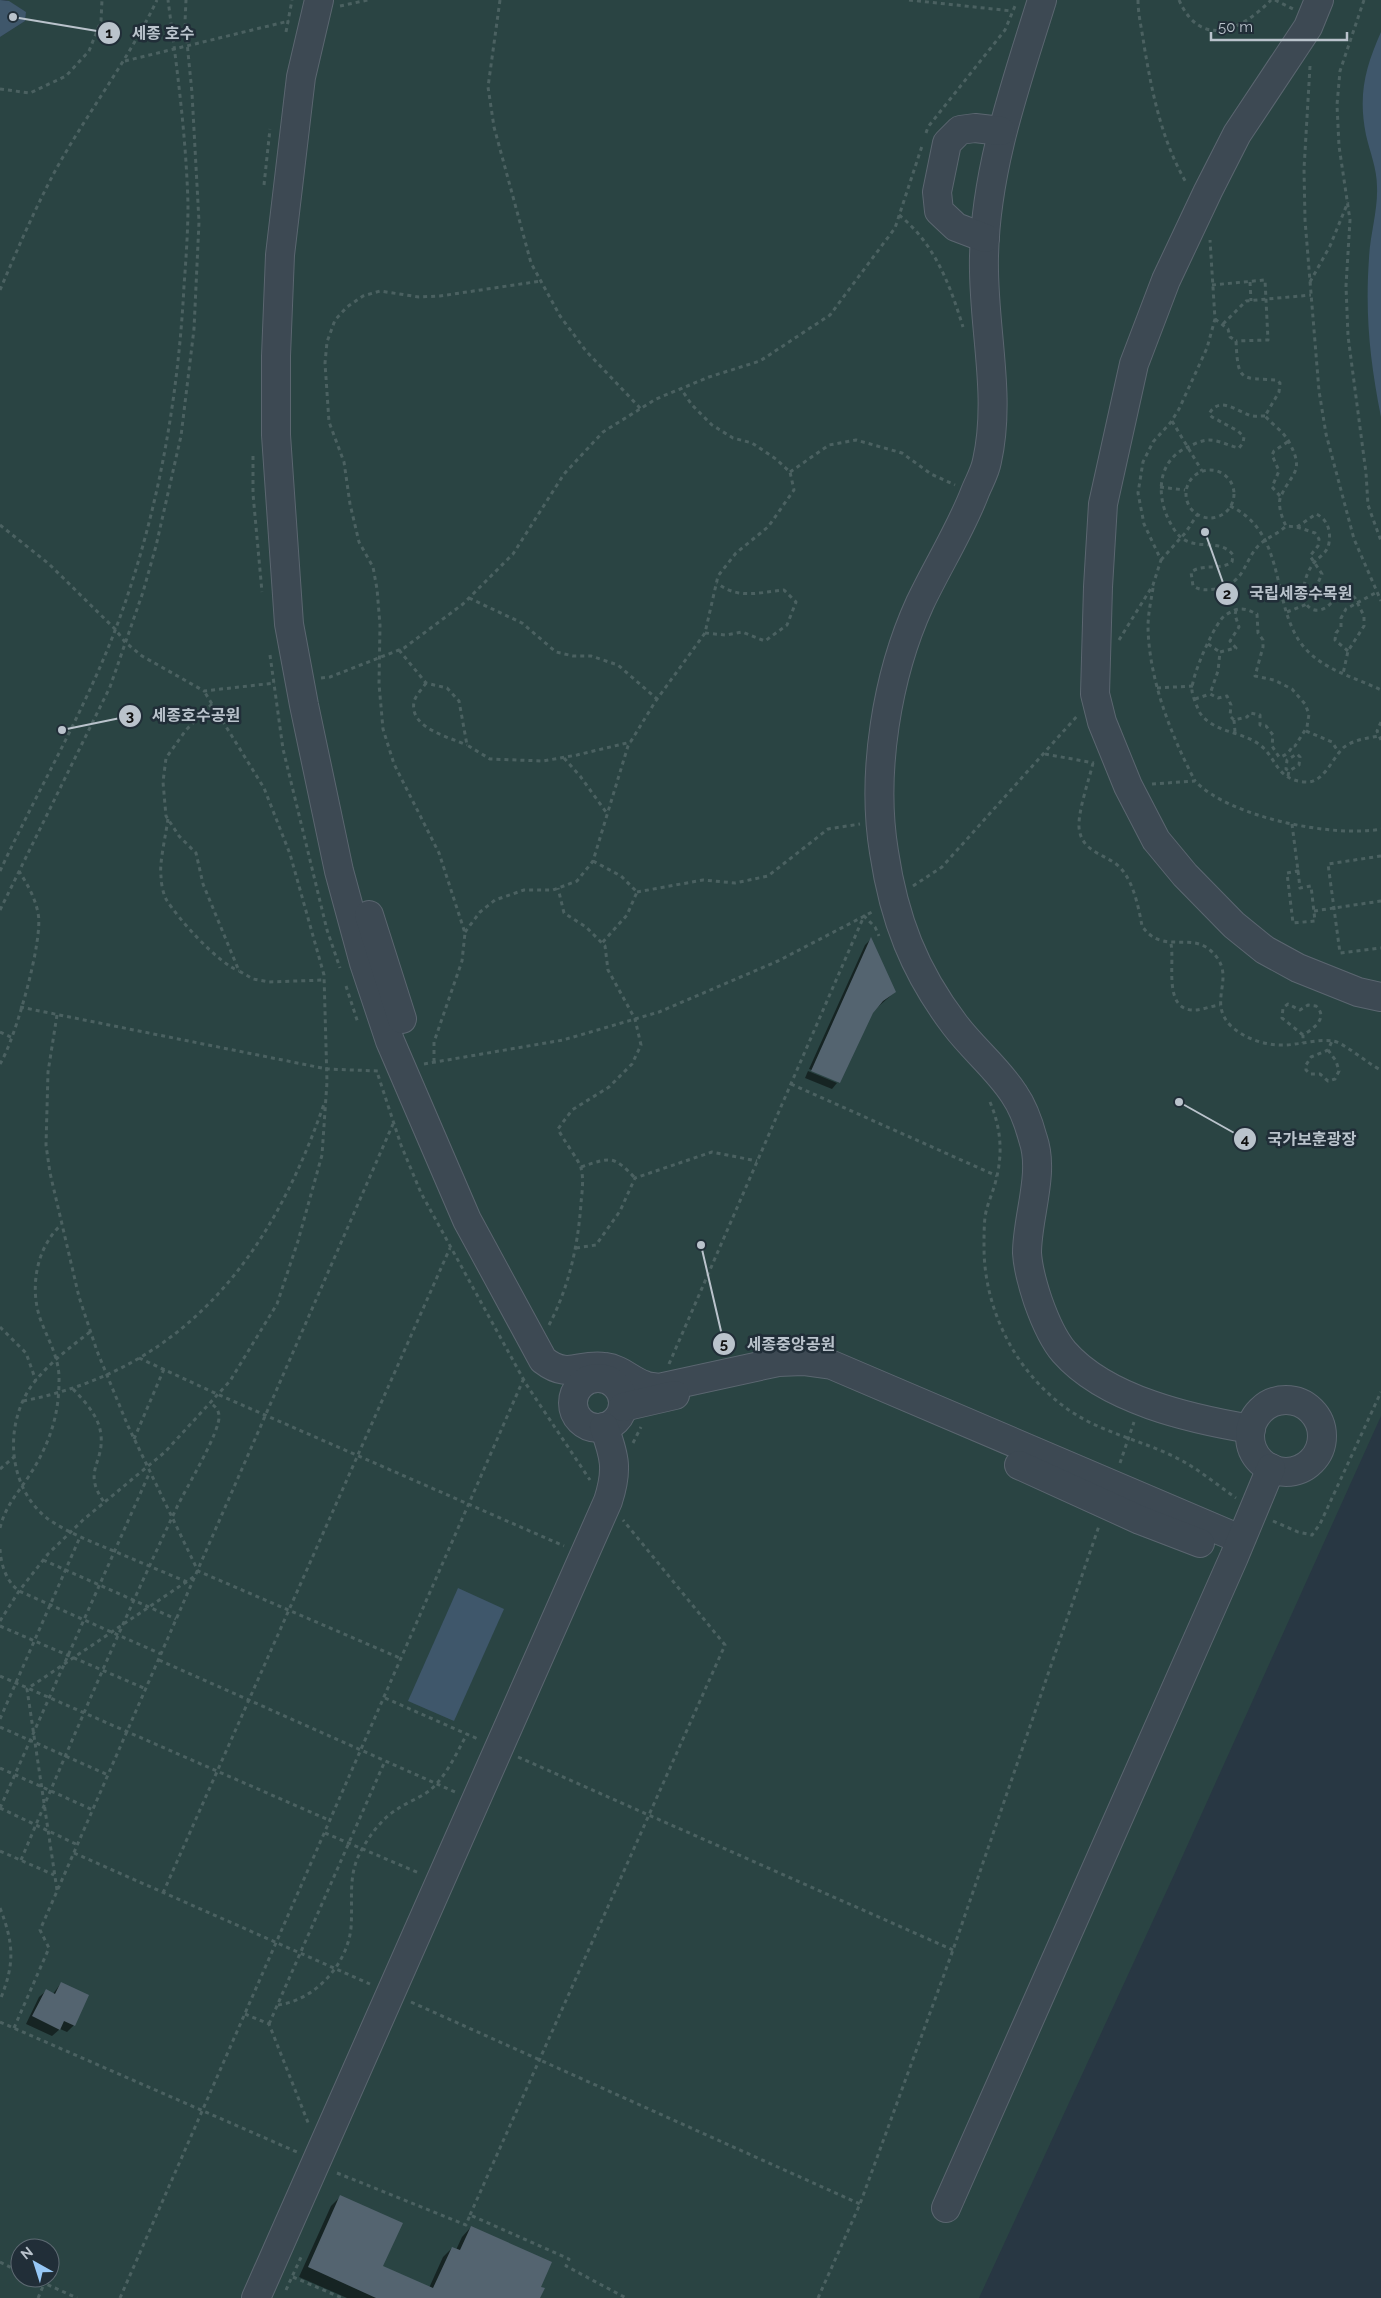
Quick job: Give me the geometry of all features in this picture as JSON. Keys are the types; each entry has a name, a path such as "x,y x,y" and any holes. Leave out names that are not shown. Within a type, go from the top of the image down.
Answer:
{"lane":[{"path":"1042,0 1001,131 990,191 984,255 985,310 992,392 992,423 987,463 958,534 919,605 894,678 885,714 880,809 884,852 880,903 902,931 922,977 956,1027 1014,1094 1029,1125 1038,1154 1028,1226 1027,1259 1033,1288 1045,1319 1063,1351 1088,1373 1118,1392 1193,1416 1251,1429"},
{"path":"1319,0 1308,28 1237,134 1200,206 1166,280 1134,364 1103,504 1098,587 1096,694 1102,722 1125,780 1156,840 1185,875 1234,924 1265,950 1298,968 1358,992 1381,997"},
{"path":"325,6 301,77 292,139 280,255 276,356 276,435 289,624 296,681 339,871 364,963 408,1066 468,1220 542,1341 543,1360 574,1379 607,1380 619,1390 623,1406 615,1422 604,1427 590,1428 576,1418 572,1402 574,1379 588,1367 606,1367 626,1374 657,1394"},
{"path":"985,238 956,227 950,222 939,211 937,192 947,143 960,130 975,128 1001,131"},
{"path":"623,1406 657,1394 762,1376 795,1373 829,1380 1237,1548"},
{"path":"1290,1400 1302,1403 1312,1410 1319,1420 1322,1444 1310,1463 1300,1470 1289,1472 1270,1468 1258,1459 1253,1449 1250,1438 1251,1429 1258,1415 1266,1406 1278,1401 1290,1400"},
{"path":"256,2298 499,1749 598,1495 614,1483 614,1455 604,1427"},
{"path":"946,2208 1237,1548 1270,1468"}],"path":[{"path":"0,89 30,93 66,76 89,51 100,21 102,0"},
{"path":"0,290 20,240 55,172 124,62 157,0"},
{"path":"0,871 90,689 115,629 147,530 163,462 182,330 188,206 185,144 168,0"},
{"path":"0,910 110,687 143,592 167,503 181,436 189,383 199,222 192,93 187,46 186,0"},
{"path":"285,41 292,0"},
{"path":"124,62 288,21 325,6 368,0"},
{"path":"500,0 488,87 494,127 531,263 560,316 586,351 641,409"},
{"path":"909,0 1012,11"},
{"path":"925,136 928,127 1004,30 1017,0"},
{"path":"1138,0 1146,58 1159,118 1179,170 1200,206 1210,236 1215,318 1207,348 1187,393 1172,421 1152,442 1143,462 1138,493 1144,524 1160,560"},
{"path":"1179,0 1184,13 1195,22 1219,32 1234,28 1257,14 1271,0"},
{"path":"1364,0 1340,71 1337,105 1339,146 1350,220 1346,286 1348,336 1365,464 1368,505 1381,541"},
{"path":"1308,28 1310,77 1304,169 1310,282 1319,391 1326,434 1354,539 1381,601"},
{"path":"263,187 265,158 272,119"},
{"path":"204,691 330,677 399,650 469,598 513,554 564,474 603,432 656,399 709,377 760,360 830,315 895,228 922,144"},
{"path":"1310,282 1330,246 1348,201"},
{"path":"899,215 927,242 944,274 966,334"},
{"path":"1212,285 1265,280 1268,340 1236,341 1230,337 1228,329 1215,318"},
{"path":"14,2028 49,1948 40,1930 394,1123 408,1066 434,1042 462,961 465,933 439,852 388,749 380,709 378,598 373,567 360,542 350,504 344,462 329,422 325,362 327,342 335,320 347,307 363,296 380,291 419,297 440,296 541,281"},
{"path":"1250,282 1251,301"},
{"path":"1222,324 1246,302 1311,295"},
{"path":"1236,341 1238,367 1243,376 1251,380 1277,380 1280,383 1280,392 1265,416"},
{"path":"465,933 480,912 495,900 524,890 558,888 577,881 593,862 606,813 631,742 657,700 705,633 718,576 736,553 768,527 794,490 790,472 776,458 752,443 733,438 712,424 692,405 681,389"},
{"path":"1286,526 1280,505 1280,496 1294,476 1297,467 1288,441 1265,416 1254,416 1229,405 1220,405 1212,409 1209,414 1238,431 1244,437 1243,443 1239,448 1208,440 1180,450 1168,462 1160,487 1164,512 1181,537 1191,544 1220,545 1228,548 1233,555 1232,562 1227,565 1199,567 1191,572 1193,586 1199,590 1220,588 1238,579 1253,553 1265,541 1286,526 1297,527 1315,533 1318,537 1318,546 1310,556 1322,574 1316,585 1319,596 1323,597 1329,588 1339,593"},
{"path":"1172,421 1202,470"},
{"path":"790,472 829,446 856,440 902,453 931,474 957,486"},
{"path":"1280,496 1272,487 1279,471 1272,456 1274,451 1288,441"},
{"path":"253,446 253,494 263,602"},
{"path":"1202,470 1216,470 1230,479 1234,495 1230,506 1222,515 1215,518 1207,518 1197,515 1188,506 1185,490 1193,476 1202,470"},
{"path":"955,492 960,477"},
{"path":"1160,487 1185,490"},
{"path":"1230,506 1247,516 1269,546 1289,623 1300,643 1321,662 1343,674 1381,690"},
{"path":"1297,527 1316,514 1322,517 1330,533 1328,548 1311,567 1304,590 1307,604 1317,610 1324,609 1339,593 1348,592 1358,603 1364,616 1364,626 1348,651 1343,674"},
{"path":"1197,515 1181,537 1160,560 1153,585 1148,627 1157,688 1163,712 1195,782 1204,791 1216,798 1276,821 1318,829 1381,829"},
{"path":"0,525 49,564 115,629 125,642 142,656 204,691 212,704 267,797 290,854 324,980 327,1069 322,1155 298,1241 277,1304 230,1381 165,1452 70,1532 43,1560 19,1591 0,1621"},
{"path":"705,633 726,634 742,632 764,641 787,625 796,602 784,590 755,595 724,588 717,583"},
{"path":"1116,645 1153,585"},
{"path":"1348,651 1339,645 1335,637 1341,627 1343,613 1349,606 1377,592"},
{"path":"469,598 522,623 556,652 574,656 591,656 618,666 657,700"},
{"path":"1287,612 1307,604"},
{"path":"1234,720 1247,718 1250,713 1260,715 1260,725 1266,726 1273,735 1272,746 1279,757 1284,756 1291,750 1292,746 1295,746 1306,731 1309,714 1305,704 1292,689 1274,680 1256,676 1263,640 1258,632 1257,614 1245,609 1236,610 1221,619 1208,644 1193,686 1192,692 1201,713 1210,723 1243,734 1262,746 1275,766 1288,776 1305,782 1316,780 1330,767 1344,747 1363,739 1379,736"},
{"path":"1208,644 1220,652 1236,648 1230,641 1239,627 1235,614 1236,610"},
{"path":"269,648 296,681"},
{"path":"399,650 426,683 447,688 458,701 467,745"},
{"path":"1210,694 1218,671 1220,652"},
{"path":"296,681 283,749 327,930 361,1031"},
{"path":"426,683 414,701 414,713 426,728 467,745 490,758 542,761 631,742"},
{"path":"1157,688 1193,686"},
{"path":"20,1007 327,1069 408,1066 563,1040 659,1012 778,961 864,916 880,903 942,867 990,811 1045,754 1096,694"},
{"path":"1195,699 1210,694 1218,698 1228,696 1231,705 1230,716 1234,720 1235,732"},
{"path":"212,704 186,730 166,758 163,782 168,818 160,875 165,896 177,915 230,968 252,979 269,982 324,980"},
{"path":"1381,722 1377,732 1381,740"},
{"path":"1306,731 1332,742 1340,753"},
{"path":"1045,754 1093,763 1125,780 1195,782"},
{"path":"1288,776 1289,771 1286,769 1287,760 1290,756 1297,754 1300,760 1298,765 1289,771"},
{"path":"564,757 606,813"},
{"path":"1093,763 1080,812 1080,832 1085,844 1093,852 1123,870 1131,887 1142,926 1146,931 1153,937 1171,944 1184,942 1202,944 1217,959 1224,976 1220,1005 1224,1017 1231,1025 1252,1039 1277,1045 1332,1041 1342,1044 1367,1063 1381,1070"},
{"path":"859,815 860,832"},
{"path":"168,818 180,836 196,853 203,884 239,971"},
{"path":"636,892 704,880 735,883 768,876 828,829 860,824"},
{"path":"1292,824 1298,871 1300,888 1312,886 1315,921 1293,923 1287,873 1298,871"},
{"path":"1381,856 1328,864 1340,953 1381,948"},
{"path":"593,862 621,876 636,892"},
{"path":"0,1064 13,1038 38,943 39,914 32,893 19,870"},
{"path":"120,2298 524,1379 560,1305 572,1269 582,1200 581,1167 558,1129 572,1110 609,1087 632,1064 641,1045 635,1019 608,970 605,946 586,927 564,913 558,888"},
{"path":"602,944 627,915 636,892"},
{"path":"1314,911 1381,901"},
{"path":"864,916 875,927 883,944"},
{"path":"632,1450 633,1442 657,1394 864,916"},
{"path":"1171,944 1173,961 1171,989 1178,1003 1195,1010 1220,1005"},
{"path":"1288,1004 1300,1010 1308,1005 1316,1006 1321,1012 1321,1017 1316,1026 1303,1035 1282,1018 1283,1008 1288,1004"},
{"path":"57,1015 48,1072 46,1145 61,1225 78,1297 106,1375 134,1440 198,1571 402,1660"},
{"path":"0,1032 13,1038"},
{"path":"1303,1035 1303,1043"},
{"path":"1328,1050 1336,1061 1339,1071 1335,1079 1328,1082 1320,1074 1310,1074 1306,1070 1306,1065 1311,1057 1328,1050 1332,1041"},
{"path":"374,1063 408,1066"},
{"path":"791,1084 997,1176"},
{"path":"986,1095 998,1122 1000,1140 997,1176 985,1218 984,1255 993,1308 1006,1340 1017,1358 1040,1386 1054,1399 1090,1423 1186,1463 1253,1510 1281,1526 1312,1535 1320,1524 1381,1392"},
{"path":"23,1401 73,1389 139,1358 193,1320 227,1286 254,1252 279,1210 299,1169 326,1098"},
{"path":"337,2173 466,2225 725,1645 598,1495 591,1480 524,1379 421,1193 394,1123"},
{"path":"576,1248 596,1245 620,1211 635,1178 712,1152 758,1161"},
{"path":"581,1167 606,1159 620,1162 635,1178"},
{"path":"0,1528 9,1502 37,1463 50,1437 57,1412 59,1393 57,1358 39,1315 36,1283 39,1258 44,1247 61,1225"},
{"path":"163,1893 450,1248"},
{"path":"0,1327 26,1353 36,1381"},
{"path":"90,1332 57,1358 36,1381 23,1401 17,1418 14,1468 22,1486 37,1509 49,1519 80,1537 187,1582"},
{"path":"139,1358 570,1549"},
{"path":"134,1440 164,1370"},
{"path":"73,1389 92,1410 101,1433 101,1444 93,1476 95,1486 104,1502"},
{"path":"818,2298 860,2204 953,1950 1129,1439 1140,1400"},
{"path":"21,1860 171,1519 217,1428 219,1416 216,1408 210,1402"},
{"path":"0,1470 14,1457"},
{"path":"78,1845 0,1808 149,1473"},
{"path":"0,1719 80,1537"},
{"path":"0,1549 6,1574 12,1586 19,1591 161,1654"},
{"path":"43,1560 176,1619"},
{"path":"27,1689 195,1576"},
{"path":"0,1626 146,1689"},
{"path":"158,1660 460,1795"},
{"path":"0,1676 331,1821"},
{"path":"27,1689 57,1892"},
{"path":"385,1698 953,1950"},
{"path":"0,1727 108,1775"},
{"path":"278,2005 303,1998 319,1988 334,1968 344,1950 351,1929 351,1882 354,1868 363,1849 381,1822 394,1810 428,1791 436,1784 467,1734"},
{"path":"315,2121 311,2130 270,2024 385,1761"},
{"path":"0,1768 93,1810"},
{"path":"325,1833 424,1875"},
{"path":"0,1851 54,1876"},
{"path":"74,1854 540,2059 860,2204"},
{"path":"0,1908 8,1928 11,1953 10,1976 0,2000"},
{"path":"246,2014 270,2024"},
{"path":"0,2022 300,2153 296,2162"},
{"path":"470,2215 569,2259 566,2266 626,2298"},
{"path":"293,2277 342,2298"},
{"path":"53,2288 76,2298"}],"green space":[{"path":"6,0 1381,0 1381,1416 1174,1875 979,2298 0,2298 0,37 25,21 26,12"}],"water":[{"path":"0,0 9,1 26,12 25,21 0,37"},
{"path":"1381,32 1381,417 1371,357 1368,319 1369,258 1377,196 1377,180 1366,135 1363,94 1367,70"},
{"path":"458,1588 504,1609 454,1721 408,1701"}],"building":[{"path":"871,937 896,992 883,1001 873,1013 840,1083 811,1071"},
{"path":"61,1982 89,1995 75,2026 64,2021 60,2030 32,2016 46,1989 55,1994"},
{"path":"340,2195 403,2223 383,2266 433,2288 452,2247 460,2250 471,2226 552,2262 541,2287 545,2288 540,2298 376,2298 308,2267"}],"place":[{"name":"세종 호수","path":"13,17"},
{"name":"국립세종수목원","path":"1205,532"},
{"name":"세종호수공원","path":"62,730"},
{"name":"국가보훈광장","path":"1179,1102"},
{"name":"세종중앙공원","path":"701,1245"}]}
